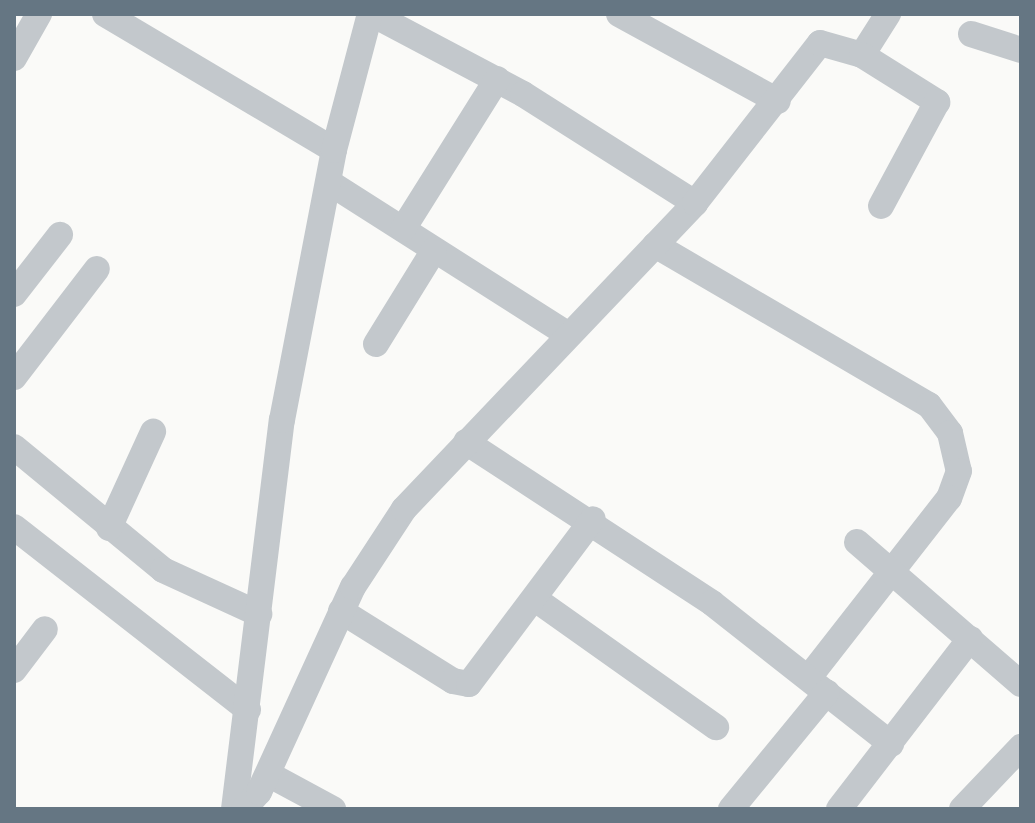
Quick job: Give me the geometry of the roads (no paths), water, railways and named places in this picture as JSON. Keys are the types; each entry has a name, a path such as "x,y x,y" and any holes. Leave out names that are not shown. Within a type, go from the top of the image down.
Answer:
{"street":[{"path":"14,58 39,14"},
{"path":"105,14 334,150"},
{"path":"234,809 282,420 334,150 371,14 497,79 695,203"},
{"path":"619,14 778,101"},
{"path":"862,55 888,14"},
{"path":"971,34 1021,50"},
{"path":"244,809 268,774 341,611 404,509 695,203 778,101 820,43 862,55 937,102 881,206"},
{"path":"403,229 497,79"},
{"path":"330,183 569,335"},
{"path":"14,294 60,235"},
{"path":"655,245 942,419 959,471 956,485 892,570 731,809"},
{"path":"376,344 434,250"},
{"path":"14,377 97,269"},
{"path":"109,528 153,432"},
{"path":"466,442 540,495 593,519 818,684 891,744"},
{"path":"14,447 109,528 179,581 259,614"},
{"path":"341,611 463,685 535,599 593,519"},
{"path":"14,527 248,710"},
{"path":"857,542 1021,684"},
{"path":"535,599 716,727"},
{"path":"14,670 45,629"},
{"path":"839,809 970,639"},
{"path":"962,809 1021,747"},
{"path":"268,774 333,809"}]}
